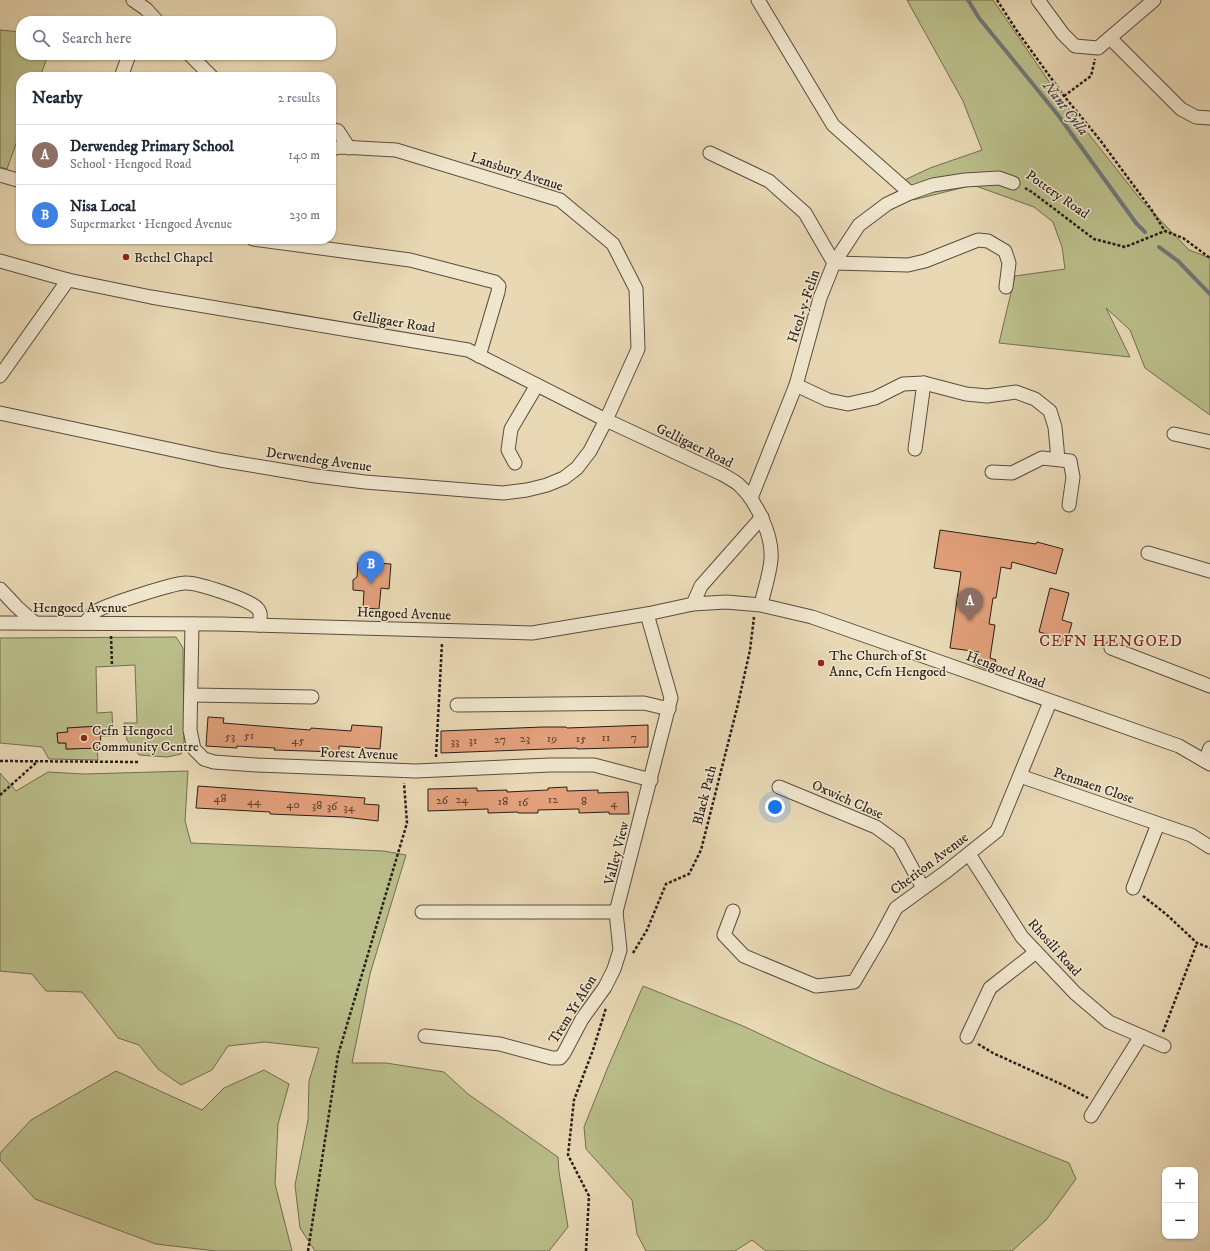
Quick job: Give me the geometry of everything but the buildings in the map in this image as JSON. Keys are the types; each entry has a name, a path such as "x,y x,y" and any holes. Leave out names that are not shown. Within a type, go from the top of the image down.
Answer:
{"street":[{"path":"133,0 143,15"},
{"path":"758,0 833,125 910,193"},
{"path":"1038,0 1063,34 1075,46 1098,48 1154,0"},
{"path":"1110,38 1180,109 1196,117 1210,118"},
{"path":"123,72 127,60"},
{"path":"195,60 207,72"},
{"path":"336,131 338,131 349,148"},
{"name":"Lansbury Avenue","path":"336,149 396,150 560,200 613,244 636,289 638,349 606,420"},
{"name":"Heol-y-Felin","path":"710,152 769,181 774,185 805,214 834,263 820,298 796,385 751,498"},
{"path":"0,175 16,180"},
{"name":"Pottery Road","path":"834,263 859,225 887,204 910,193 933,185 965,180 999,178 1013,183"},
{"path":"834,263 908,265 925,261 978,240 988,241 1005,251 1009,263 1006,287"},
{"path":"291,244 410,260 496,282 499,286 498,292 479,356"},
{"name":"Gelligaer Road","path":"0,261 68,280 151,297 468,350 606,420 722,474 738,484 751,498 762,517 768,537 771,558 759,605"},
{"path":"0,376 68,280"},
{"path":"915,449 924,383"},
{"path":"796,385 828,400 848,404 875,398 903,384 924,383 966,394 987,396 1016,392 1035,399 1050,411 1064,460 1072,477 1070,505"},
{"path":"515,463 508,450 511,429 537,385"},
{"name":"Derwendeg Avenue","path":"0,413 220,460 316,476 365,482 503,493 527,490 548,485 564,478 578,468 590,451 606,420"},
{"path":"1174,434 1210,442"},
{"path":"992,472 1012,473 1042,458 1064,460"},
{"path":"693,604 701,586 762,517"},
{"path":"1148,553 1210,571"},
{"path":"85,623 95,612 114,604 185,583 205,586 246,601 256,607 260,613 259,625"},
{"path":"0,589 17,608 35,623"},
{"name":"Hengoed Road","path":"693,604 726,602 759,605 812,618 1179,746 1207,762"},
{"name":"Hengoed Avenue","path":"0,623 259,625 532,633 647,614 693,604"},
{"name":"Valley View","path":"616,912 671,698 647,614"},
{"name":"Forest Avenue","path":"192,624 190,730 194,749 204,759 214,762 257,765 404,770 594,765 651,780"},
{"path":"1111,648 1210,686"},
{"path":"191,695 312,697"},
{"name":"Cheriton Avenue","path":"734,911 724,935 744,956 816,986 854,982 896,908 997,832 1050,702"},
{"path":"457,705 644,703 669,709"},
{"path":"1207,762 1210,748"},
{"name":"Penmaen Close","path":"1020,776 1191,836 1210,847"},
{"name":"Oxwich Close","path":"779,787 876,827 899,844 923,888"},
{"path":"1133,888 1158,824"},
{"name":"Rhosili Road","path":"969,854 1022,937 1075,994 1109,1022 1162,1045"},
{"path":"422,912 616,912"},
{"name":"Trem Yr Afon","path":"425,1036 500,1044 552,1058 560,1058 582,1019 606,986 614,969 620,950 616,912"},
{"path":"967,1037 990,988 1036,952"},
{"path":"1091,1116 1141,1036"}],"path":[{"path":"997,0 1017,31 1064,96 1100,140 1151,209 1165,231 1183,238 1210,258"},
{"path":"1064,96 1090,76 1098,48"},
{"name":"Pottery Road","path":"1013,183 1032,192 1094,239 1125,247 1165,231"},
{"name":"Black Path","path":"632,954 647,930 666,884 689,874 701,850 738,704 750,650 752,626 759,605"},
{"path":"111,623 112,666"},
{"path":"435,770 442,630"},
{"path":"0,761 138,762"},
{"path":"0,795 38,761"},
{"path":"308,1251 338,1055 407,823 404,770"},
{"path":"1133,888 1166,914 1197,942 1210,948"},
{"path":"1162,1045 1197,942"},
{"path":"586,1251 589,1196 568,1155 574,1100 593,1050 608,1003"},
{"path":"967,1037 993,1053 1063,1085 1099,1104"}],"green space":[{"path":"907,0 993,0 1061,99 1141,200 1189,250 1210,258 1210,415 1145,368 1130,330 1106,308 1130,357 999,343 1015,276 1065,269 1062,247 1053,222 1034,207 973,185 913,200 894,185 930,168 982,150 963,101"},
{"path":"0,30 16,32 16,60 46,60 42,72 16,72 16,144 7,169 0,167"},
{"path":"176,637 183,648 184,746 181,754 167,757 139,755 127,740 124,723 137,723 135,665 96,667 97,713 112,712 113,736 100,736 100,726 68,728 68,732 57,733 58,743 66,743 66,749 97,748 98,760 49,759 42,747 0,743 0,638"},
{"path":"188,771 185,821 191,843 384,851 406,855 370,974 352,1063 386,1063 444,1072 468,1094 558,1157 568,1227 549,1251 315,1251 300,1228 295,1185 308,1120 309,1081 319,1048 265,1042 228,1046 212,1070 181,1085 158,1069 139,1045 118,1038 82,992 46,991 32,974 0,971 0,773 16,791 48,772 84,774"},
{"path":"643,986 743,1026 885,1090 1069,1163 1076,1179 1046,1220 1012,1251 766,1251 752,1240 735,1251 646,1251 637,1234 632,1200 586,1149 584,1127"},
{"path":"264,1070 289,1084 278,1124 275,1184 292,1251 216,1251 156,1244 35,1199 0,1160 0,1153 31,1120 116,1071 202,1110 224,1088"}],"waterway":[{"name":"Nant Cylla","path":"968,0 979,18 1058,115 1136,223 1145,232"},
{"name":"Nant Cylla","path":"1159,247 1178,261 1210,294"}],"place":[{"name":"Bethel Chapel","path":"126,257"},
{"name":"Nisa Local","path":"371,584"},
{"name":"Derwendeg Primary School","path":"970,621"},
{"name":"The Church of St Anne, Cefn Hengoed","path":"821,663"},
{"name":"Cefn Hengoed Community Centre","path":"84,738"}],"district":[{"name":"CEFN HENGOED","path":"1111,640"}]}
